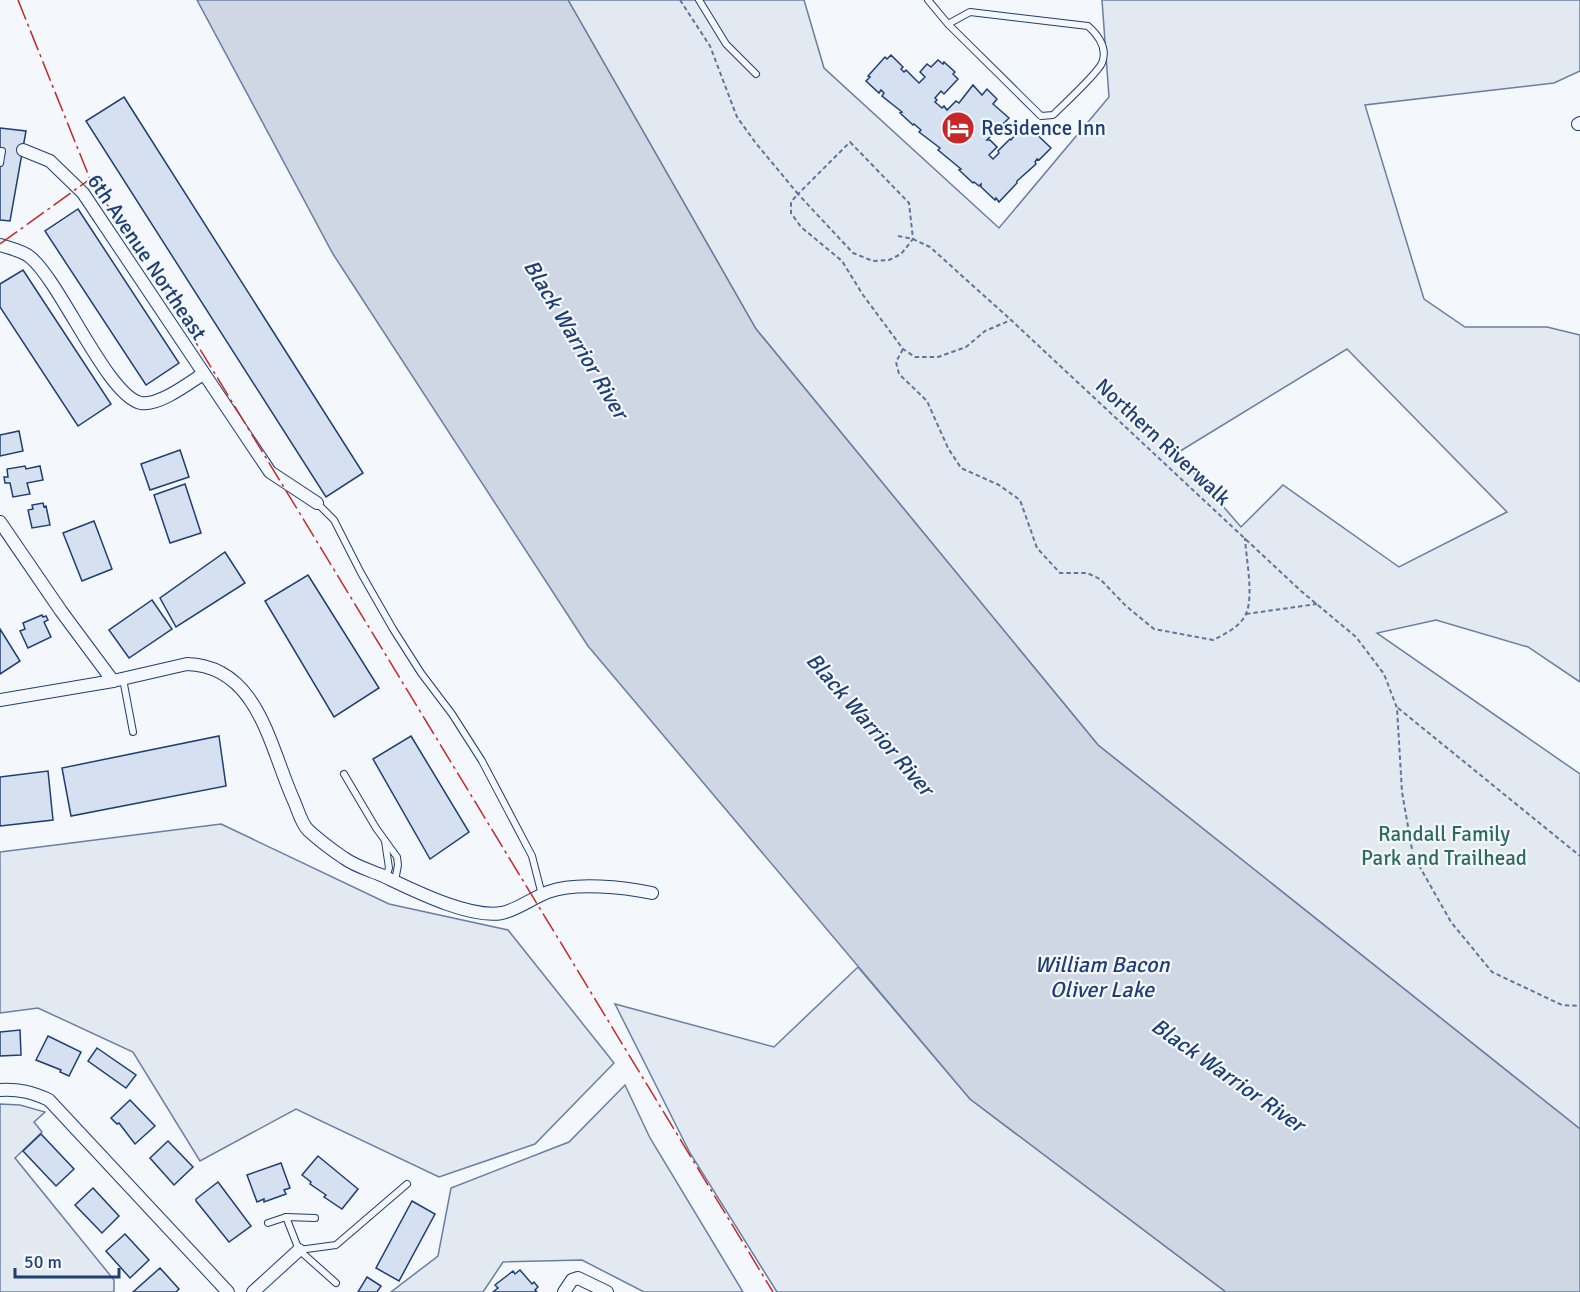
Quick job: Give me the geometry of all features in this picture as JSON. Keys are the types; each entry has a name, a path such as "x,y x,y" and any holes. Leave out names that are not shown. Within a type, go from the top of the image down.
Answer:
{"street":[{"name":"6th Avenue Northeast","path":"22,150 50,161 83,193 270,472 317,502"},
{"name":"6th Avenue Northeast","path":"0,245 29,255 44,272 96,355 123,391 140,403 152,403 203,374"},
{"path":"0,522 61,611 118,680"},
{"path":"0,700 118,680 187,664 200,664 216,669 231,678 253,704 269,734 285,783 306,828 345,859 453,905 485,913 501,913 543,895 567,889 618,886 652,893"},
{"path":"0,1090 16,1089 33,1092 49,1100 228,1292"},
{"path":"253,1292 298,1250"},
{"path":"564,1292 572,1280 578,1278 607,1292"}],"lane":[{"path":"699,0 726,44 756,74"},
{"path":"928,0 948,24 1041,116 1053,115 1102,63 1103,50 1099,36 1088,26 970,12 948,24"},
{"path":"0,151 2,151 0,163"},
{"path":"317,502 333,520 393,628 482,762 532,856 543,895"},
{"path":"118,680 133,732"},
{"path":"344,774 397,857 398,865 391,879"},
{"path":"385,841 391,879"},
{"path":"298,1250 336,1245 407,1184"},
{"path":"286,1218 298,1250 336,1283"},
{"path":"268,1222 286,1218 315,1218"}],"path":[{"path":"680,0 710,46 737,117 798,194 853,253 873,261 889,260 902,254 913,239 909,203 850,142 798,194 791,202 791,213 801,227 842,261 863,295 903,349 915,357 938,357 966,347 985,331 1011,320"},
{"path":"898,236 913,239"},
{"name":"Northern Riverwalk","path":"913,239 930,247 1317,604 1356,637 1384,674 1397,708 1402,792 1413,855 1451,922 1492,972 1562,1005 1580,1006"},
{"path":"903,349 897,362 899,374 927,400 948,448 961,468 999,485 1020,500 1037,548 1060,573 1087,573 1100,579 1126,606 1154,629 1213,640 1236,627 1246,614 1249,592 1245,538"},
{"path":"1246,614 1317,604"},
{"path":"1397,708 1580,856"}],"green space":[{"name":"Randall Family Park and Trailhead","path":"568,0 804,0 824,68 999,228 1109,97 1102,0 1580,0 1580,71 1554,83 1365,105 1424,299 1465,327 1547,327 1580,335 1580,682 1528,647 1436,620 1377,633 1580,774 1580,1129 1098,745 756,329","holes":["1347,349 1507,512 1399,567 1283,485 1241,527 1177,453"]},
{"path":"221,824 389,904 508,930 614,1063 535,1144 439,1177 296,1109 200,1161 133,1052 38,1008 0,1013 0,852"},
{"path":"858,967 970,1099 1226,1292 777,1292 690,1153 615,1004 774,1047"},
{"path":"625,1085 650,1138 743,1292 644,1292 582,1260 503,1262 483,1292 391,1292 438,1256 451,1188 569,1142"},
{"path":"0,1104 20,1105 45,1112 34,1122 42,1132 15,1158 114,1280 114,1292 0,1292"}],"water":[{"name":"William Bacon Oliver Lake","path":"197,0 568,0 756,329 1098,745 1580,1129 1580,1292 1226,1292 970,1099 588,646 333,254"}],"building":[{"name":"Residence Inn","path":"891,55 903,67 901,69 904,72 906,70 919,83 925,77 920,72 927,64 931,67 938,60 943,64 944,62 955,72 953,74 958,79 944,94 941,91 935,98 937,100 935,102 942,108 944,106 947,110 956,101 959,103 973,85 982,95 987,89 997,99 993,104 1009,118 987,140 997,147 989,155 993,159 1025,123 1051,148 1039,160 1037,159 1036,164 999,202 996,198 995,200 981,187 981,184 979,186 973,183 959,170 961,169 938,150 940,148 919,132 921,130 882,96 884,93 881,90 879,93 866,81 885,57 887,59"},
{"path":"124,97 363,473 326,497 86,121"},
{"path":"0,128 26,131 10,221 0,220"},
{"path":"78,209 179,363 146,385 45,231"},
{"path":"23,270 111,404 78,426 0,307 0,284"},
{"path":"19,431 23,451 0,456 0,435"},
{"path":"180,450 189,477 150,490 141,464"},
{"path":"25,466 26,469 40,466 43,480 27,483 30,494 13,497 10,483 5,483 4,477 8,477 7,469"},
{"path":"185,484 201,533 170,543 154,495"},
{"path":"43,503 44,507 46,506 50,525 32,528 28,510 33,509 32,505"},
{"path":"94,521 112,569 82,581 63,533"},
{"path":"225,552 245,583 176,627 160,598"},
{"path":"308,575 379,688 334,717 265,601"},
{"path":"152,600 172,629 129,658 109,630"},
{"path":"42,615 48,620 44,622 51,637 28,648 20,631 25,629 23,623"},
{"path":"0,629 20,661 0,674"},
{"path":"219,736 226,786 71,816 62,768"},
{"path":"411,736 469,832 430,859 373,759"},
{"path":"48,771 53,820 0,826 0,777"},
{"path":"20,1030 21,1055 0,1056 0,1032"},
{"path":"48,1036 81,1052 69,1076 60,1072 61,1070 36,1060"},
{"path":"97,1048 136,1075 126,1088 88,1061"},
{"path":"130,1100 155,1126 135,1144 119,1123 117,1124 111,1118"},
{"path":"41,1134 74,1169 56,1186 23,1151"},
{"path":"168,1141 193,1167 174,1185 150,1158"},
{"path":"318,1156 358,1189 342,1209 324,1197 326,1195 302,1175"},
{"path":"281,1163 290,1188 284,1190 286,1194 264,1202 264,1199 257,1202 247,1175"},
{"path":"218,1182 251,1226 229,1242 196,1201"},
{"path":"93,1188 119,1216 102,1233 75,1205"},
{"path":"412,1201 435,1214 399,1281 376,1268"},
{"path":"125,1234 149,1260 130,1278 106,1251"},
{"path":"160,1268 179,1289 176,1292 133,1292"},
{"path":"520,1270 532,1284 534,1282 538,1287 535,1290 537,1292 493,1292 498,1288 495,1285 513,1271 515,1274"},
{"path":"367,1277 381,1286 377,1292 358,1292"}],"power":[{"path":"18,0 90,179 164,290 773,1292"},
{"path":"0,244 90,179"}],"place":[{"name":"Residence Inn","path":"958,128"}],"water label":[{"name":"Black Warrior River","path":"576,339"},
{"name":"Black Warrior River","path":"870,724"},
{"name":"Black Warrior River","path":"1228,1075"}]}
